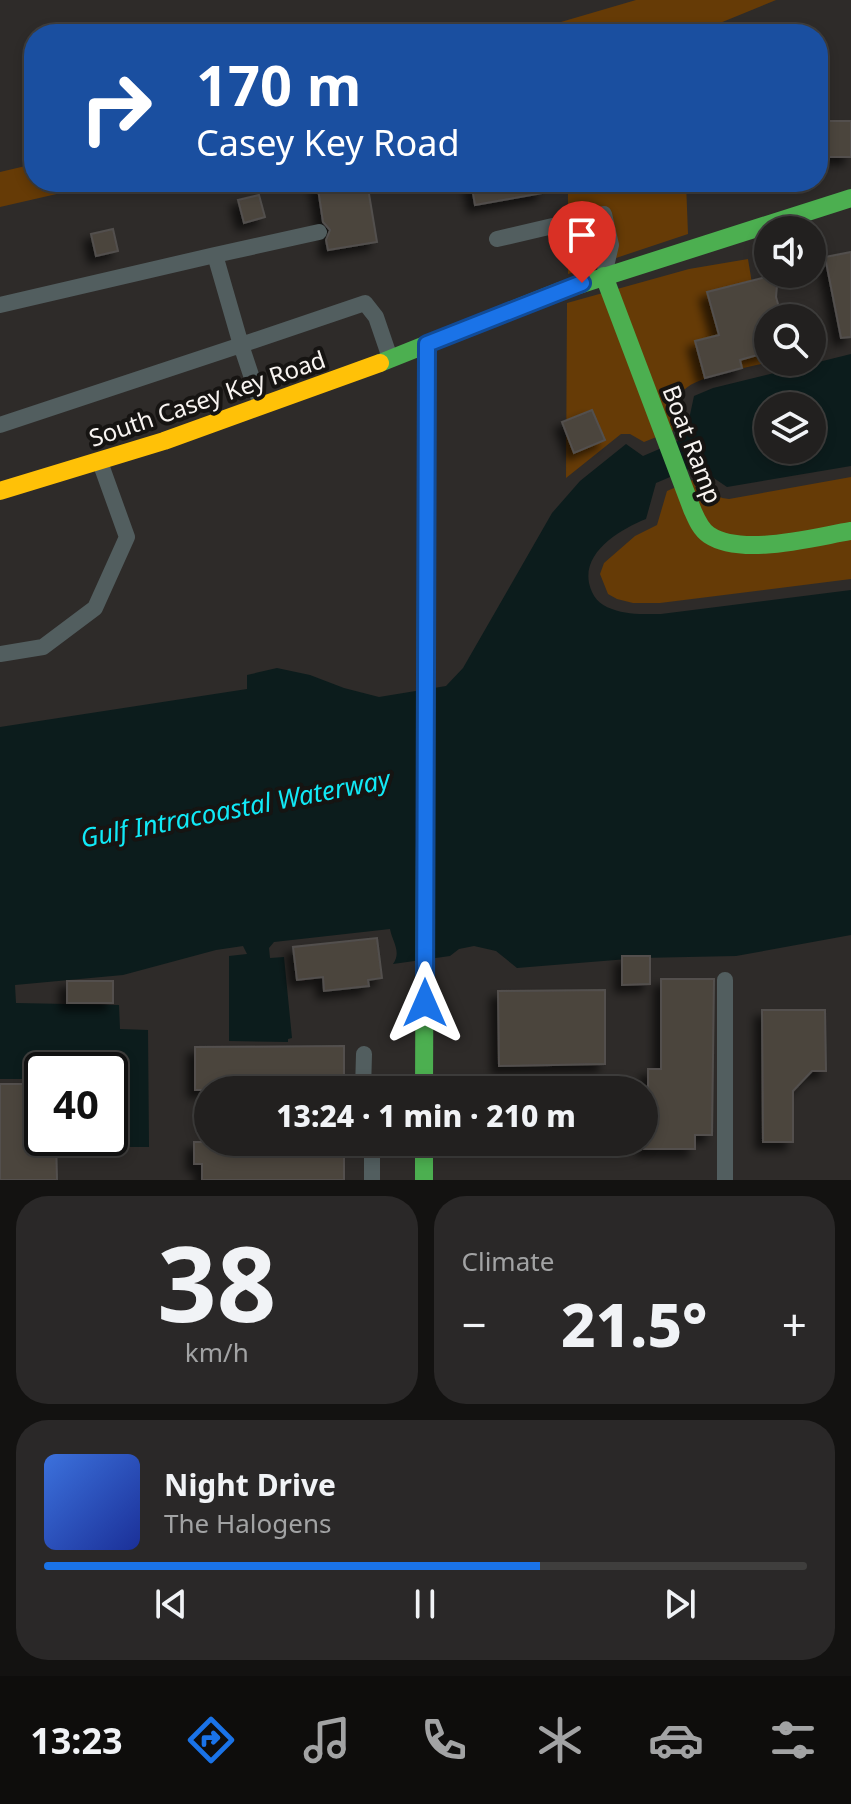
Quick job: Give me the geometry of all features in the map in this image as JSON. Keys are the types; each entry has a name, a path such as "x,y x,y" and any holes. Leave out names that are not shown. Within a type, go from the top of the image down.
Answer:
{"street":[{"name":"South Casey Key Road","path":"0,491 164,441 390,360 516,307 604,276 851,198"},
{"name":"Boat Ramp","path":"604,276 660,429 697,521 708,535 748,545 851,531"},
{"path":"424,1076 427,344"},
{"path":"424,1156 424,1180"}],"lane":[{"path":"497,239 604,214 611,245 604,276"},
{"path":"0,305 319,232"},
{"path":"215,255 261,406"},
{"path":"0,425 365,303 376,317 390,360"},
{"path":"0,654 43,647 95,608 127,537 99,461"},
{"path":"725,980 725,1180"},
{"path":"363,1076 364,1054"},
{"path":"372,1156 372,1180"}],"shaded area":[{"path":"636,0 776,0 717,24 554,24"},
{"path":"24,166 24,192 65,192 0,207 0,172"},
{"path":"568,192 686,192 688,234 568,274"},
{"path":"748,259 755,304 754,366 687,387 678,406 674,430 644,442 630,434 621,434 566,478 567,303 689,269"},
{"path":"851,477 851,579 660,603 633,603 608,594 600,574 604,563 635,536 657,525 667,491 695,479 722,498 729,499"}],"water":[{"name":"Gulf Intracoastal Waterway","path":"851,354 851,466 727,487 696,466 656,483 646,519 615,535 598,551 589,571 589,583 594,596 603,605 642,614 851,590 851,935 736,956 640,958 517,968 496,951 474,946 459,949 450,956 393,964 397,951 390,929 274,942 269,948 270,958 284,957 292,1038 288,1042 229,1041 229,956 247,954 243,946 216,950 123,975 15,985 16,1003 119,1005 120,1029 148,1030 149,1147 128,1147 128,1052 24,1052 24,1079 0,1079 0,727 247,689 247,675 277,668 379,697 446,686 463,668 552,513 580,481 626,444 643,456 685,438 694,396 762,376 826,376 826,360"}],"building":[{"path":"828,121 851,121 851,157 828,157"},
{"path":"318,192 369,192 377,242 328,250 326,240 330,230 323,222"},
{"path":"473,192 543,192 543,193 475,205"},
{"path":"259,195 265,217 244,223 238,200"},
{"path":"113,229 118,251 96,256 91,234"},
{"path":"851,252 851,337 841,338 826,257"},
{"path":"754,280 754,288 777,288 778,304 754,304 754,356 740,360 742,368 705,378 695,341 719,335 707,292"},
{"path":"592,410 605,440 574,453 562,422"},
{"path":"377,938 382,978 368,980 369,986 324,991 323,977 297,980 293,947"},
{"path":"622,956 650,956 650,984 622,985"},
{"path":"661,979 714,979 712,1135 695,1135 695,1149 658,1149 658,1076 648,1076 648,1069 661,1069"},
{"path":"67,981 113,981 113,1003 67,1003"},
{"path":"605,990 605,1064 499,1066 498,991"},
{"path":"762,1010 825,1010 826,1071 812,1071 793,1091 793,1142 763,1142"},
{"path":"344,1046 344,1076 195,1076 195,1047"},
{"path":"0,1084 24,1084 24,1156 56,1156 57,1180 0,1180"},
{"path":"194,1156 344,1156 344,1180 202,1180 202,1164 194,1164"}],"traffic: fast":[{"path":"380,363 560,291 851,198"},
{"path":"604,276 692,509 706,533 723,541 759,545 851,531"},
{"path":"424,1076 427,344"},
{"path":"424,1156 424,1180"}],"traffic: slow":[{"path":"0,491 164,441 380,363"}],"route":[{"path":"425,1003 427,344 582,283"}]}
